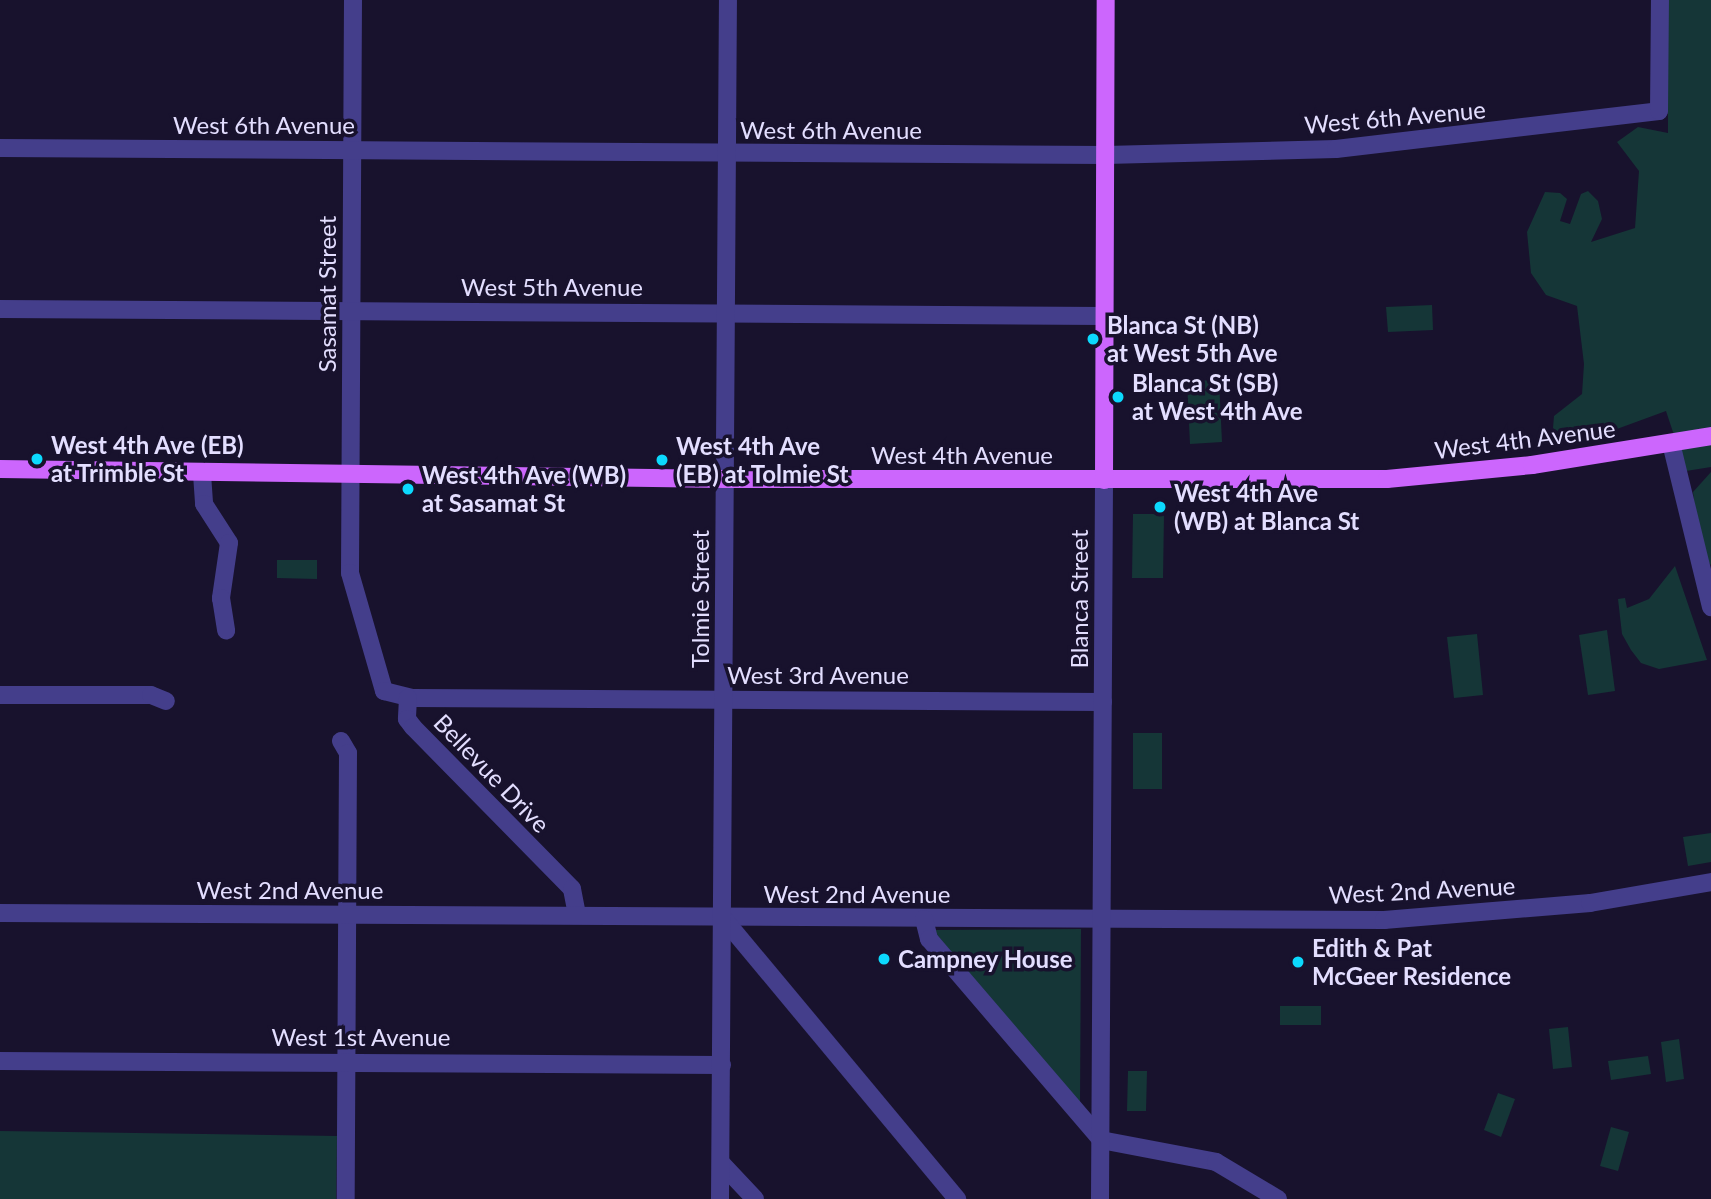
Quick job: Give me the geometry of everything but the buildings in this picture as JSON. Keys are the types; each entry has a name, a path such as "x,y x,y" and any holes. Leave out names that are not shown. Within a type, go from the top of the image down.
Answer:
{"main road":[{"name":"Blanca Street","path":"1104,480 1106,0"},
{"name":"West 4th Avenue","path":"0,469 202,474 725,479 1104,480 1438,475 1711,436"}],"street":[{"name":"Sasamat Street","path":"353,0 351,475 354,589"},
{"name":"Tolmie Street","path":"720,1199 728,0"},
{"name":"West 6th Avenue","path":"0,148 1106,155 1336,149 1659,111 1660,0"},
{"name":"West 5th Avenue","path":"0,309 1104,316"},
{"path":"1671,443 1711,607"},
{"path":"202,474 204,505 229,543 220,598 226,631"},
{"name":"Blanca Street","path":"1100,1199 1104,480"},
{"name":"Bellevue Drive","path":"354,589 384,691 408,698 407,719 413,727 572,889 577,915"},
{"path":"0,695 151,695 166,701"},
{"name":"West 3rd Avenue","path":"408,698 1103,702"},
{"path":"341,741 348,753 346,1199"},
{"name":"West 2nd Avenue","path":"0,913 1396,919 1590,903 1711,882"},
{"path":"723,918 957,1199"},
{"path":"924,919 929,939 1101,1140 1216,1161 1278,1199"},
{"name":"West 1st Avenue","path":"0,1061 346,1060 722,1065"},
{"path":"722,1164 755,1199"}],"green space":[{"path":"1668,0 1711,0 1711,467 1686,471 1666,411 1606,433 1561,434 1553,428 1554,416 1582,394 1584,364 1577,306 1546,295 1531,273 1527,232 1545,192 1560,193 1567,199 1560,221 1570,224 1581,194 1588,191 1598,201 1602,219 1591,242 1635,228 1639,171 1617,142 1638,127 1668,133"},
{"path":"1432,305 1433,330 1388,332 1386,307"},
{"path":"1219,380 1222,442 1190,444 1187,381"},
{"path":"1711,472 1711,565 1701,556 1693,492"},
{"path":"1133,514 1164,514 1163,578 1132,578"},
{"path":"277,560 317,560 317,579 277,578"},
{"path":"1675,566 1707,660 1659,669 1641,663 1631,650 1622,634 1618,599 1625,598 1627,608 1649,599"},
{"path":"1607,630 1615,691 1588,695 1579,635"},
{"path":"1477,634 1483,695 1454,698 1447,637"},
{"path":"1133,733 1162,733 1162,789 1133,789"},
{"path":"1711,833 1711,862 1688,866 1683,837"},
{"path":"1081,929 1080,1108 933,930"},
{"path":"1280,1006 1321,1006 1321,1025 1280,1025"},
{"path":"1568,1027 1572,1067 1553,1069 1549,1029"},
{"path":"1679,1039 1684,1079 1666,1082 1661,1042"},
{"path":"1648,1056 1651,1074 1611,1080 1608,1061"},
{"path":"1128,1071 1147,1071 1146,1111 1127,1111"},
{"path":"1498,1093 1515,1099 1501,1137 1484,1130"},
{"path":"1611,1127 1629,1132 1618,1171 1600,1166"},
{"path":"0,1131 337,1136 336,1199 0,1199"}],"place":[{"name":"Blanca St (NB) at West 5th Ave","path":"1093,339"},
{"name":"Blanca St (SB) at West 4th Ave","path":"1118,397"},
{"name":"West 4th Ave (EB) at Trimble St","path":"37,459"},
{"name":"West 4th Ave (EB) at Tolmie St","path":"662,460"},
{"name":"West 4th Ave (WB) at Sasamat St","path":"408,489"},
{"name":"West 4th Ave (WB) at Blanca St","path":"1160,507"},
{"name":"Campney House","path":"884,959"},
{"name":"Edith & Pat McGeer Residence","path":"1298,962"}]}
